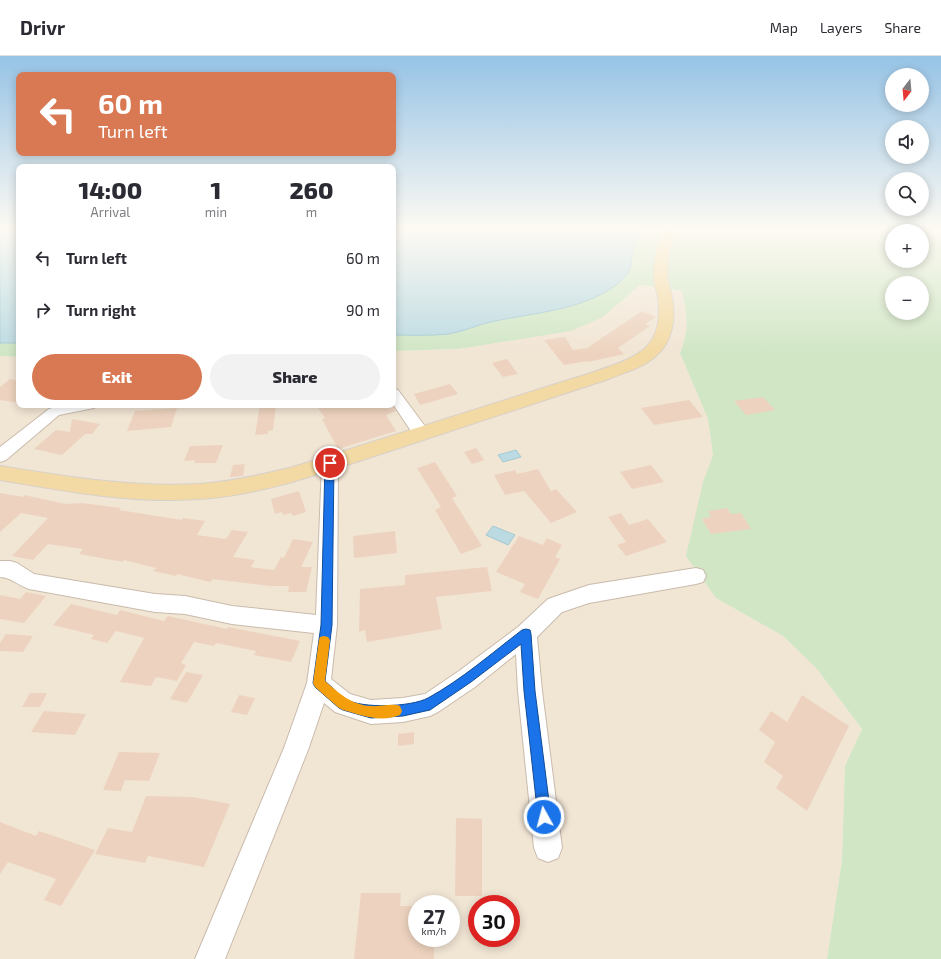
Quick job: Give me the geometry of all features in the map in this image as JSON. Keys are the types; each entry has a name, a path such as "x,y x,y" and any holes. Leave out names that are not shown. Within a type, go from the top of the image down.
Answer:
{"main road":[{"path":"0,473 56,482 138,492 185,492 224,490 260,484 330,463 603,375 643,358 657,346 664,334 666,311 665,295 661,281 660,270"}],"street":[{"path":"396,397 421,433"},
{"path":"0,456 54,412 68,408"},
{"path":"210,959 296,750 319,683 326,625 330,463"},
{"path":"0,569 10,569 29,581 70,589 111,594 155,603 185,605 232,615 326,625"},
{"path":"319,683 343,704 371,712 403,710 430,704 526,634 555,604 588,594 696,576"},
{"path":"526,634 530,691 548,848"}],"shaded area":[{"path":"640,285 683,291 688,322 686,338 680,353 708,419 713,455 703,482 716,598 783,636 817,669 862,729 845,766 842,860 827,959 0,959 0,356 16,357 16,408 396,408 396,351 458,349 603,317"}],"green space":[{"path":"629,270 941,270 941,959 827,959 842,860 845,766 862,729 817,669 783,636 716,598 686,556 703,482 713,455 708,419 680,353 687,322 682,291 640,285 603,317 571,331 458,349 396,351 396,335 448,334 486,323 568,307 594,297 622,280"},
{"path":"0,343 16,343 16,357 0,356"}],"water":[{"path":"0,270 16,270 16,343 0,343"},
{"path":"396,270 629,270 623,279 609,290 594,298 576,304 486,323 453,333 441,335 396,335"},
{"path":"516,450 521,457 503,462 498,455"},
{"path":"493,526 515,535 508,545 486,535"}],"building":[{"path":"642,311 656,317 645,324 650,326 618,348 624,354 588,362 564,365 544,340 565,337 573,350 587,348"},
{"path":"507,359 518,374 503,377 492,363"},
{"path":"10,379 16,380 16,403 0,400 0,387"},
{"path":"450,384 458,394 420,405 414,394"},
{"path":"763,397 775,410 746,415 734,401"},
{"path":"689,400 703,417 654,425 641,408"},
{"path":"177,408 171,427 127,431 135,411"},
{"path":"260,408 276,408 273,430 268,431 268,434 255,435"},
{"path":"318,408 394,408 396,411 386,415 396,431 338,449 322,419 325,418"},
{"path":"72,419 100,424 92,434 85,434 62,455 34,449 56,430 70,432"},
{"path":"223,445 216,463 194,463 195,460 184,461 190,446"},
{"path":"476,448 484,460 472,464 464,452"},
{"path":"435,462 457,496 452,498 482,546 461,554 435,510 441,507 417,468"},
{"path":"245,464 243,476 230,477 233,465"},
{"path":"651,465 664,482 632,489 620,472"},
{"path":"538,469 551,491 556,489 577,512 551,523 524,491 505,495 494,475 515,470 517,474"},
{"path":"299,491 306,512 293,516 291,513 283,515 282,512 275,514 271,499"},
{"path":"0,493 23,497 24,495 66,504 82,503 121,508 119,510 182,520 183,518 205,521 197,535 226,539 232,530 248,532 233,557 255,560 251,567 274,570 281,557 284,558 293,539 313,542 301,567 312,567 306,592 288,592 289,586 270,586 213,579 210,582 177,574 176,576 153,571 156,568 124,560 123,562 79,554 83,549 48,544 33,560 12,556 48,518 21,513 0,532"},
{"path":"727,508 731,514 741,513 751,529 711,534 702,519 711,517 708,511"},
{"path":"621,513 629,525 648,519 667,542 626,556 617,545 626,542 608,517"},
{"path":"395,531 397,553 354,558 353,536"},
{"path":"519,536 543,545 547,538 562,545 555,557 560,559 538,599 520,592 525,584 496,572"},
{"path":"487,567 492,591 436,597 442,629 367,642 365,630 359,632 360,589 405,585 405,575"},
{"path":"26,592 46,596 24,623 0,619 0,595 20,599"},
{"path":"71,604 117,615 120,610 164,621 168,616 227,629 228,627 300,641 291,662 254,655 256,651 216,643 214,646 194,642 181,663 186,665 177,681 156,677 151,686 120,682 144,638 116,631 107,643 91,639 94,635 53,625"},
{"path":"6,634 33,636 23,652 0,651 0,643"},
{"path":"186,672 203,675 187,703 170,699"},
{"path":"30,693 47,693 40,707 22,707"},
{"path":"239,695 255,698 247,715 231,712"},
{"path":"802,695 849,726 807,811 776,788 783,776 764,762 775,742 759,730 771,711 787,722"},
{"path":"44,711 86,714 75,735 31,732"},
{"path":"414,732 414,744 398,746 398,734"},
{"path":"119,752 160,753 149,781 125,780 121,791 103,790"},
{"path":"146,796 193,797 230,804 204,867 148,856 145,863 95,854 108,828 132,832"},
{"path":"456,818 482,819 482,895 455,895"},
{"path":"0,822 36,836 39,831 95,850 61,906 44,900 56,879 8,862 0,874"},
{"path":"361,893 401,893 400,906 408,906 408,947 434,947 434,959 354,959"}],"slow traffic":[{"path":"324,640 319,683 343,704 371,712 396,711"}],"route":[{"path":"330,463 326,625 319,683 343,704 371,712 403,710 430,704 526,634 530,691 544,817"}]}
